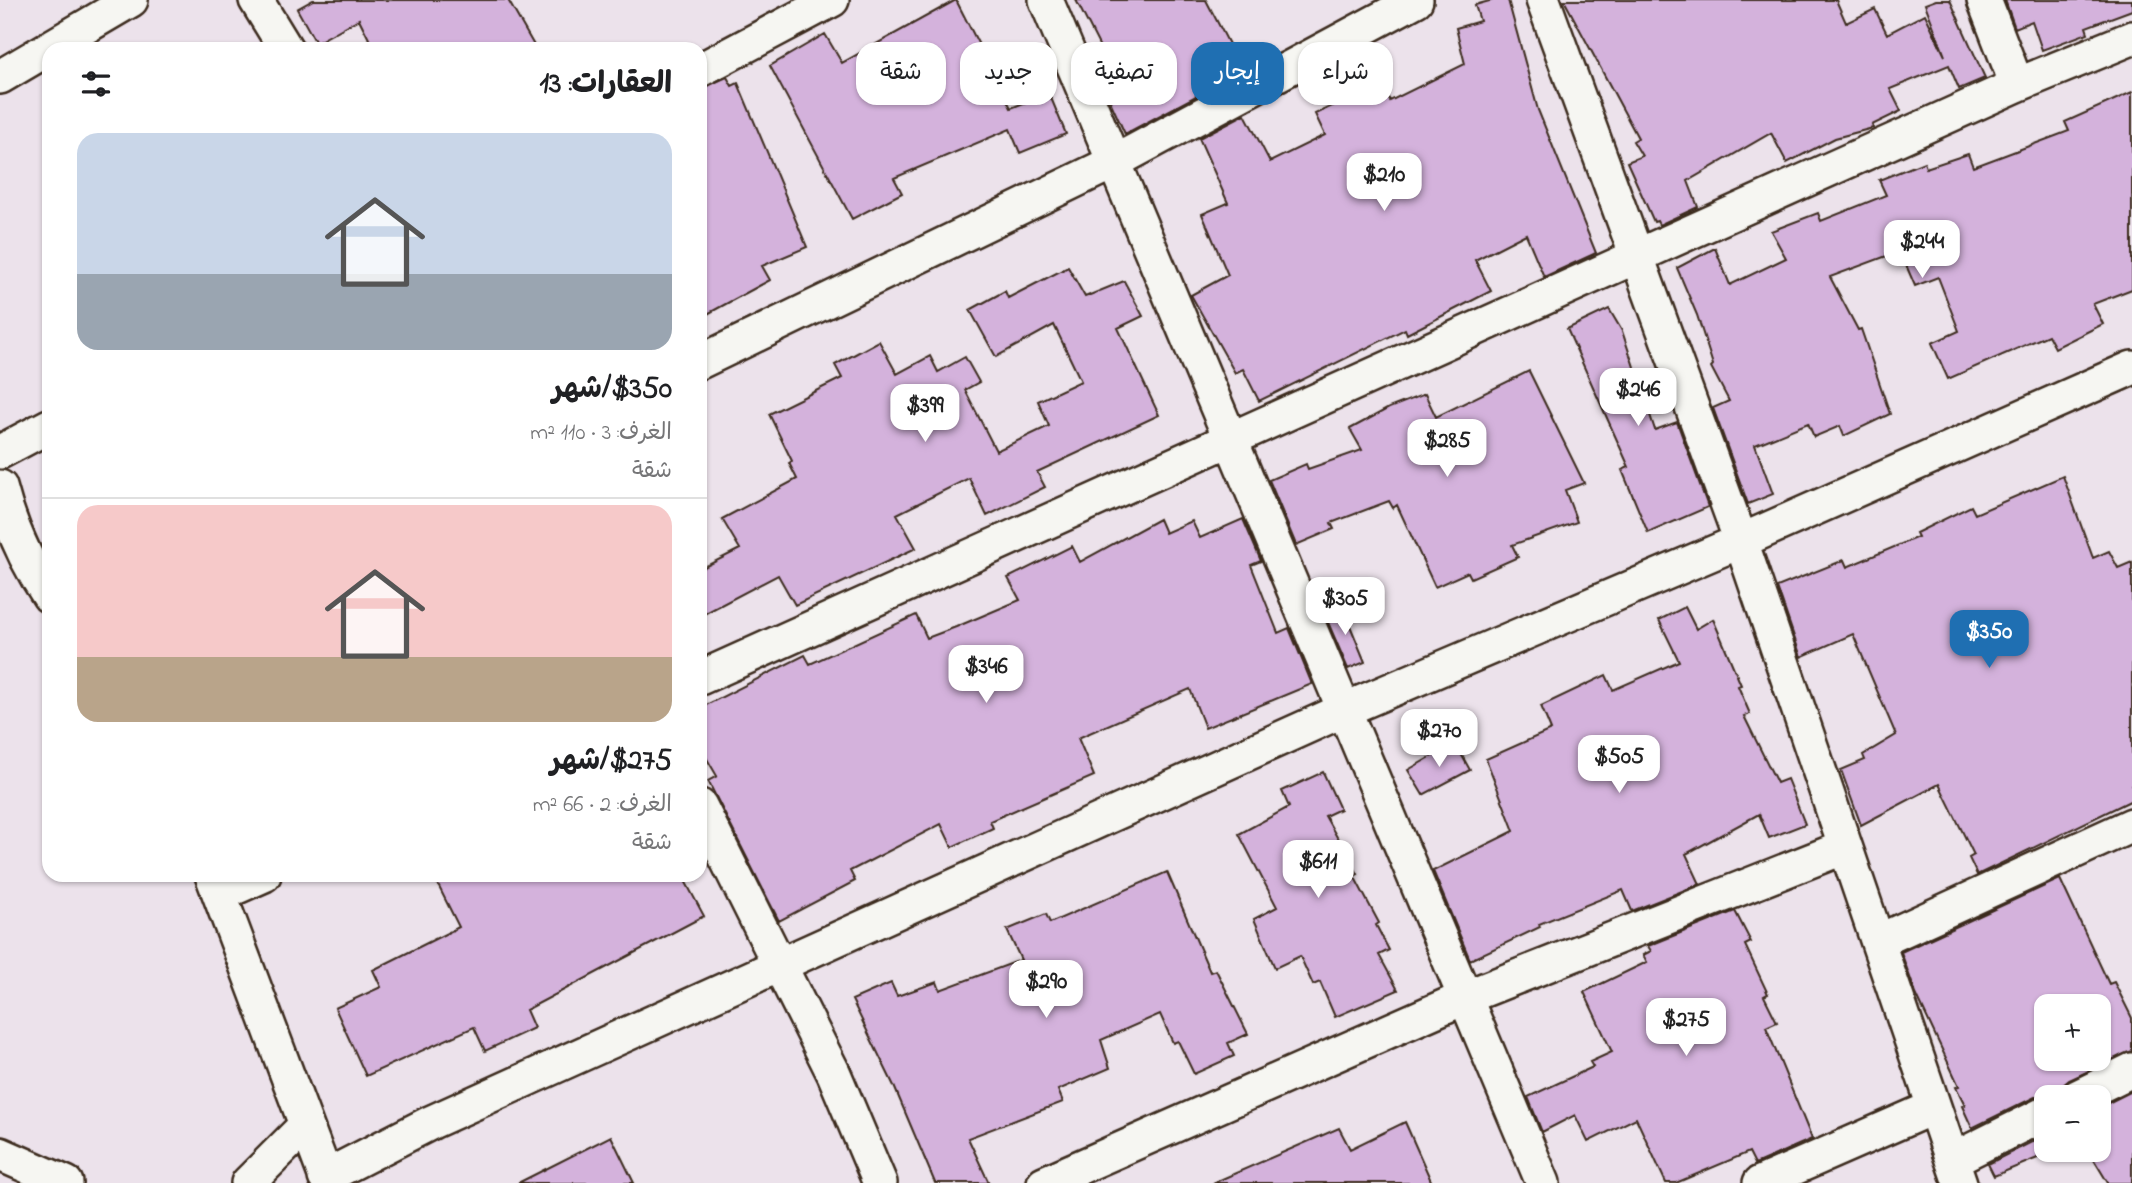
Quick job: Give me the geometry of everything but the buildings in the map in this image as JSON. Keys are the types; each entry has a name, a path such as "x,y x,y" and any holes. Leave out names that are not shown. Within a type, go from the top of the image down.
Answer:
{"street":[{"path":"60,42 131,0"},
{"path":"256,0 282,42"},
{"path":"707,66 832,0"},
{"path":"1046,0 1116,161 1543,1183"},
{"path":"707,359 1116,161 1416,0"},
{"path":"1543,0 1741,541 1845,847 1880,941 1956,1171 2034,1121"},
{"path":"1984,0 2017,85"},
{"path":"707,675 2017,85 2132,38"},
{"path":"0,78 42,53"},
{"path":"217,885 304,1127 326,1180 432,1122 1346,709 1741,541 2132,368"},
{"path":"0,452 42,430"},
{"path":"0,487 20,545 42,584"},
{"path":"707,820 834,1073 880,1183"},
{"path":"1880,941 2132,825"},
{"path":"1044,1183 1466,997 1845,847"},
{"path":"2101,1085 2132,1070"},
{"path":"1760,1183 1934,1107"},
{"path":"248,1183 304,1127"},
{"path":"0,1154 66,1183"}]}
